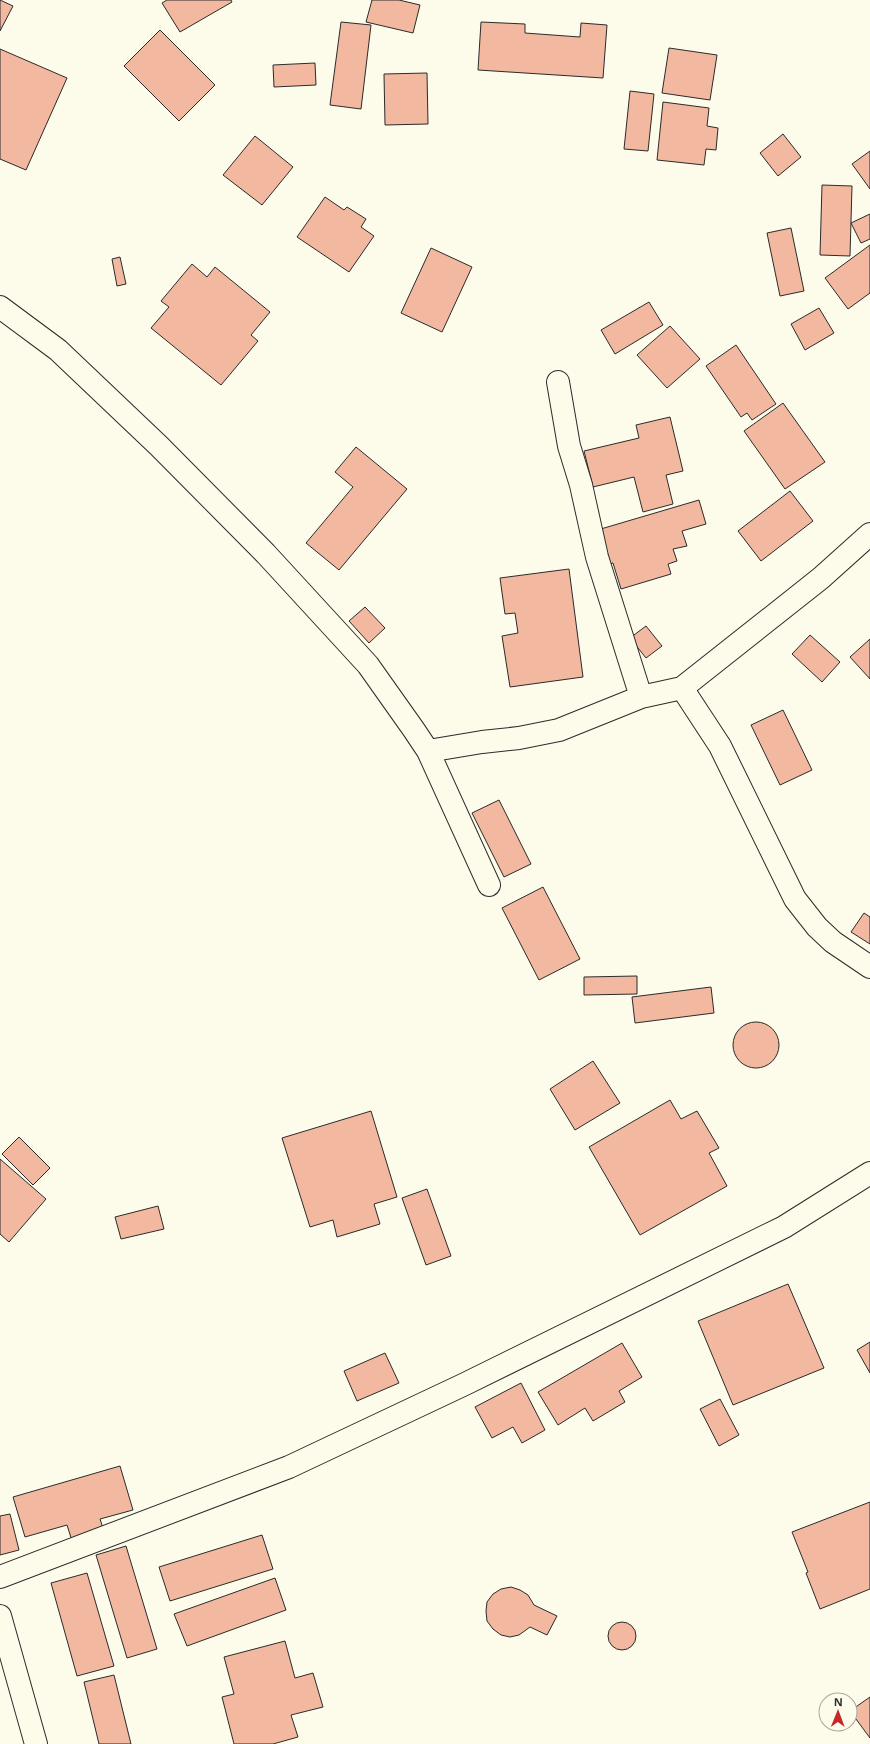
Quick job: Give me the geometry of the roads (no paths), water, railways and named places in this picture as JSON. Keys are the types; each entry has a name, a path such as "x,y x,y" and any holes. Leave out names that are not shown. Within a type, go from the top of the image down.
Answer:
{"street":[{"path":"0,307 58,350 159,446 266,554 368,665 428,751 489,885"},
{"path":"558,382 569,446 581,485 597,557 641,697"},
{"path":"428,751 482,742 519,738 559,730 641,697 682,688 821,578 870,534"},
{"path":"682,688 720,746 795,899 817,927 833,942 870,967"},
{"path":"0,1577 289,1468 465,1384 784,1227 870,1173"},
{"path":"0,1616 36,1744"}]}
